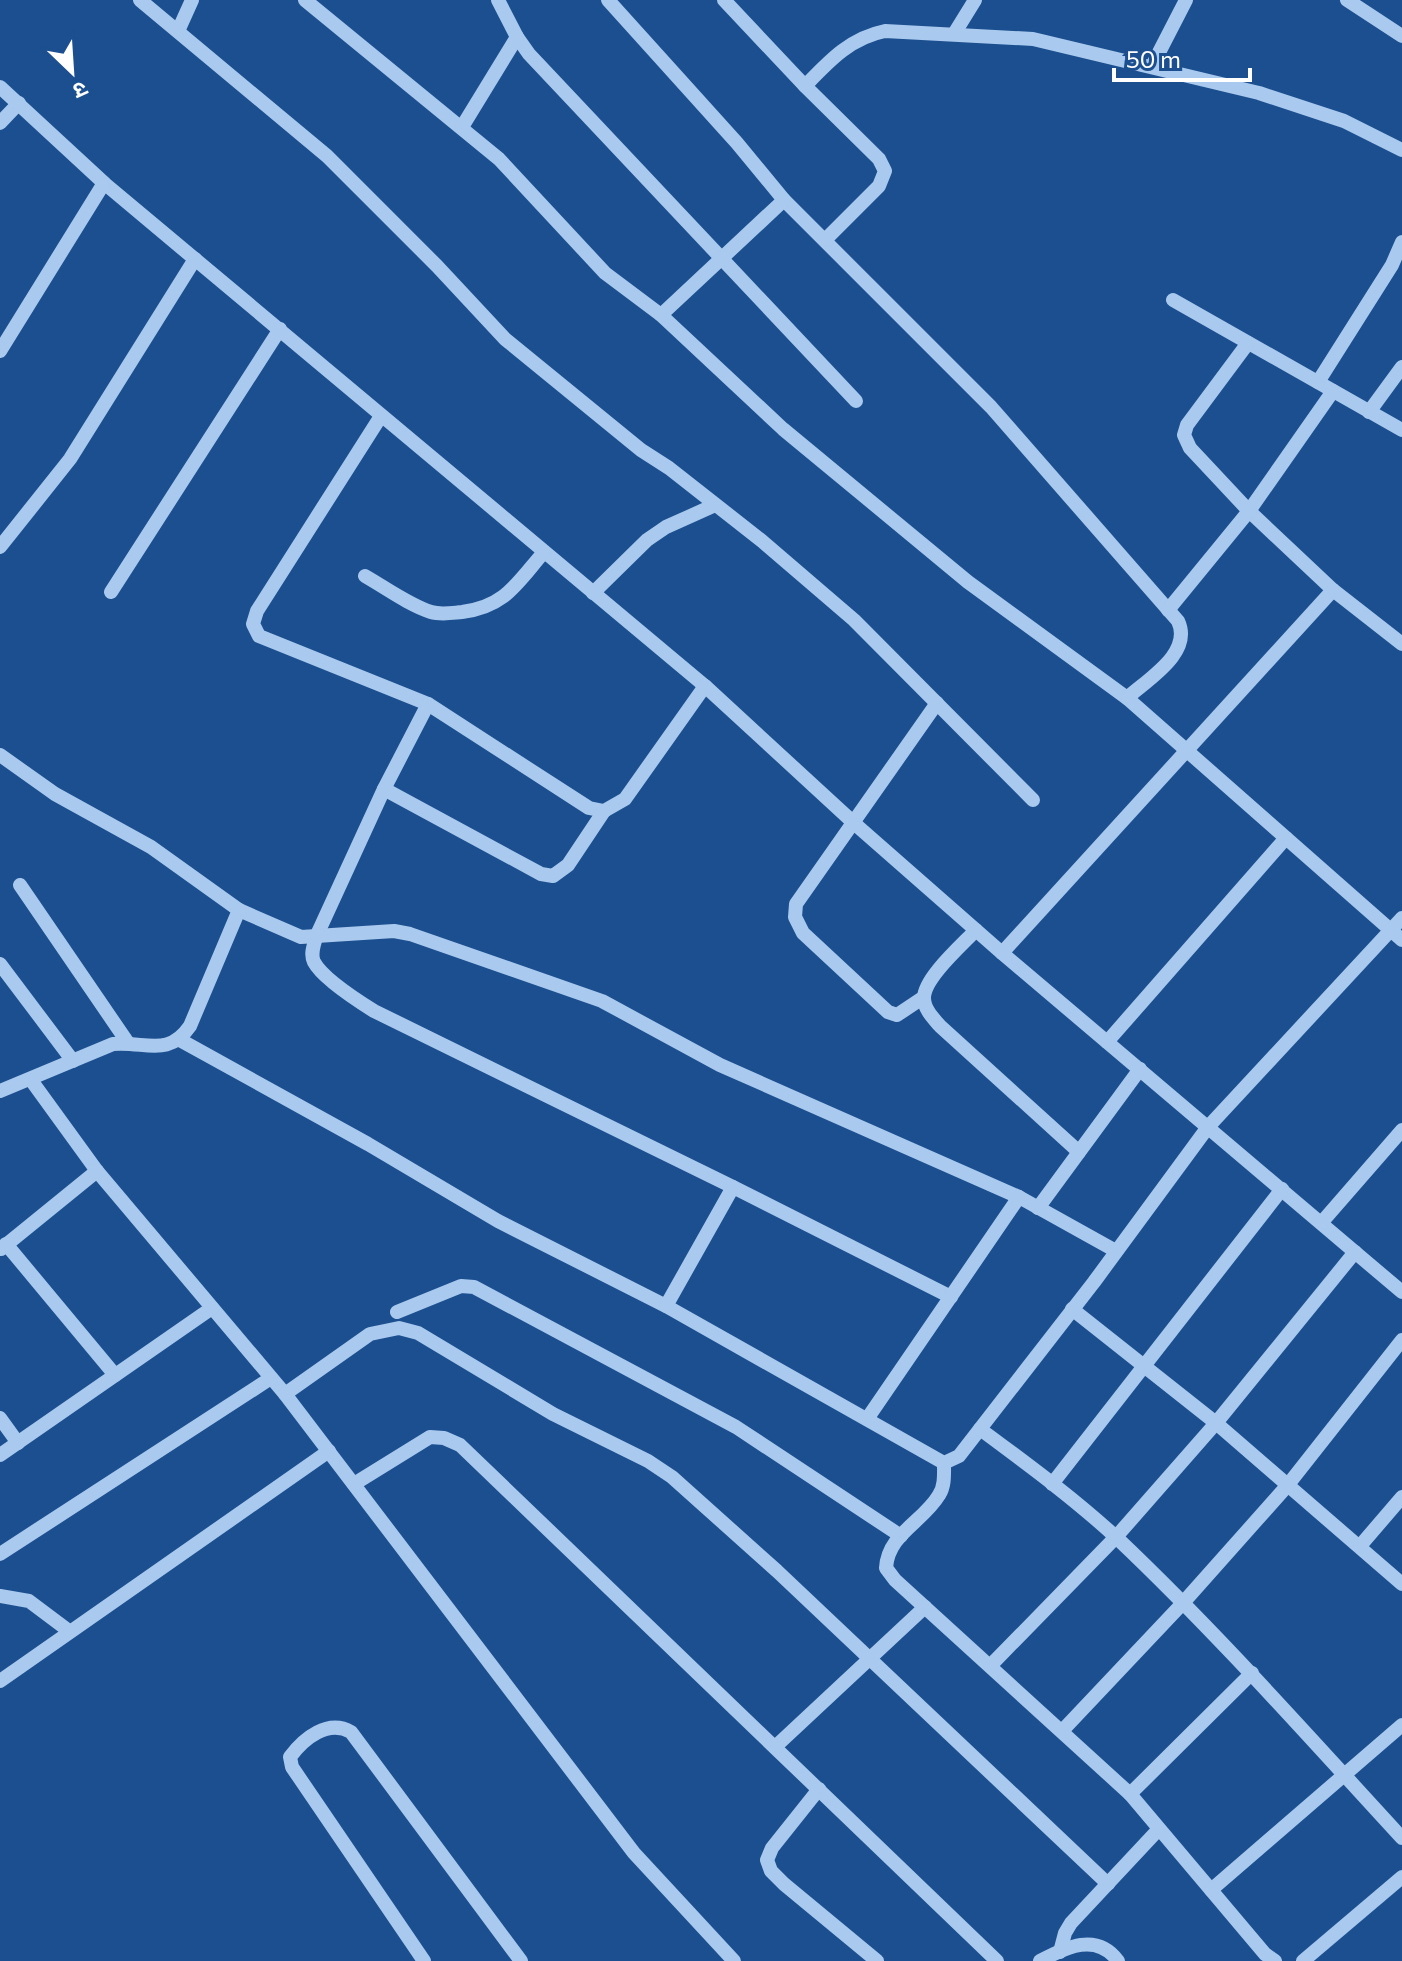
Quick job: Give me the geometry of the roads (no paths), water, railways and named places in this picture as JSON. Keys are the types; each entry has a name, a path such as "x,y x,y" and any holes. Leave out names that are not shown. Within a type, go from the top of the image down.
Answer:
{"street":[{"path":"140,0 327,156 505,339 641,450 762,541 854,620 1033,800"},
{"path":"178,31 192,0"},
{"path":"305,0 499,159 605,273 661,315 783,429 956,572 1127,698 1402,940"},
{"path":"498,0 529,54 856,401"},
{"path":"608,0 784,200 991,407 1168,610 1183,632 1182,642 1174,656 1127,698"},
{"path":"724,0 879,159 885,171 879,186 825,240"},
{"path":"954,34 975,0"},
{"path":"1152,66 1186,0"},
{"path":"1347,0 1402,36"},
{"path":"805,86 846,46 874,33 885,31 1033,39 1259,93 1330,117 1402,150"},
{"path":"462,127 517,37"},
{"path":"0,87 104,183 705,686 1002,953 1402,1292"},
{"path":"0,123 19,103"},
{"path":"0,351 104,183"},
{"path":"661,315 784,200"},
{"path":"1318,382 1392,265 1402,242"},
{"path":"0,547 70,459 195,259"},
{"path":"1173,300 1402,430"},
{"path":"111,592 280,329"},
{"path":"1248,343 1187,425 1184,435 1190,448 1249,511 1333,590 1402,644"},
{"path":"1369,412 1402,367"},
{"path":"1168,610 1249,511 1333,391"},
{"path":"381,416 257,611 253,624 259,636 428,704 589,808 604,811"},
{"path":"593,593 647,540 666,527 715,505"},
{"path":"365,576 430,612 443,614 478,610 505,596 544,552"},
{"path":"1002,953 1333,590"},
{"path":"384,789 541,874 553,876 568,865 604,811 625,799 705,686"},
{"path":"924,997 897,1015 888,1012 803,933 795,917 796,904 937,703"},
{"path":"428,704 384,789 316,937 312,953 314,962 374,1011 951,1297"},
{"path":"0,755 55,794 151,847 239,910 301,937 394,931 410,934 602,1001 720,1065 1019,1197 1116,1251"},
{"path":"1107,1042 1286,838"},
{"path":"20,885 128,1043"},
{"path":"0,1091 113,1044 164,1047 180,1040 190,1026 239,910"},
{"path":"944,1463 959,1456 1208,1127 1402,918"},
{"path":"976,930 930,980 924,997 929,1013 1079,1152"},
{"path":"0,964 73,1061"},
{"path":"180,1040 368,1144 498,1221 666,1306 944,1463"},
{"path":"1038,1208 1140,1069"},
{"path":"31,1080 97,1171 285,1394 634,1853 734,1961"},
{"path":"1322,1222 1402,1130"},
{"path":"97,1171 3,1247 115,1375"},
{"path":"666,1306 733,1187"},
{"path":"1052,1484 1282,1189"},
{"path":"867,1419 1019,1197"},
{"path":"991,1665 1116,1537 1216,1423 1355,1252"},
{"path":"397,1312 461,1286 474,1287 736,1427 901,1536"},
{"path":"0,1455 212,1308"},
{"path":"1072,1309 1216,1423 1402,1584"},
{"path":"285,1394 370,1334 399,1328 418,1333 553,1414 648,1461 672,1477 1108,1884"},
{"path":"1062,1731 1182,1604 1287,1486 1402,1340"},
{"path":"0,1554 271,1378"},
{"path":"0,1418 18,1443"},
{"path":"980,1429 1116,1537 1252,1673 1402,1838"},
{"path":"354,1484 430,1437 444,1438 460,1445 997,1961"},
{"path":"0,1681 329,1451"},
{"path":"944,1463 944,1481 939,1496 887,1554 886,1568 1130,1794 1265,1954 1275,1961"},
{"path":"1360,1546 1402,1497"},
{"path":"0,1596 29,1601 69,1631"},
{"path":"775,1747 925,1607"},
{"path":"1130,1794 1252,1673"},
{"path":"1211,1890 1402,1725"},
{"path":"424,1961 292,1767 290,1757 298,1746 327,1727 340,1726 351,1732 521,1961"},
{"path":"819,1789 772,1848 767,1860 771,1871 784,1884 869,1958"},
{"path":"1060,1952 1071,1923 1158,1830"},
{"path":"1303,1961 1402,1877"},
{"path":"1040,1961 1081,1943 1098,1944 1118,1961"}]}
